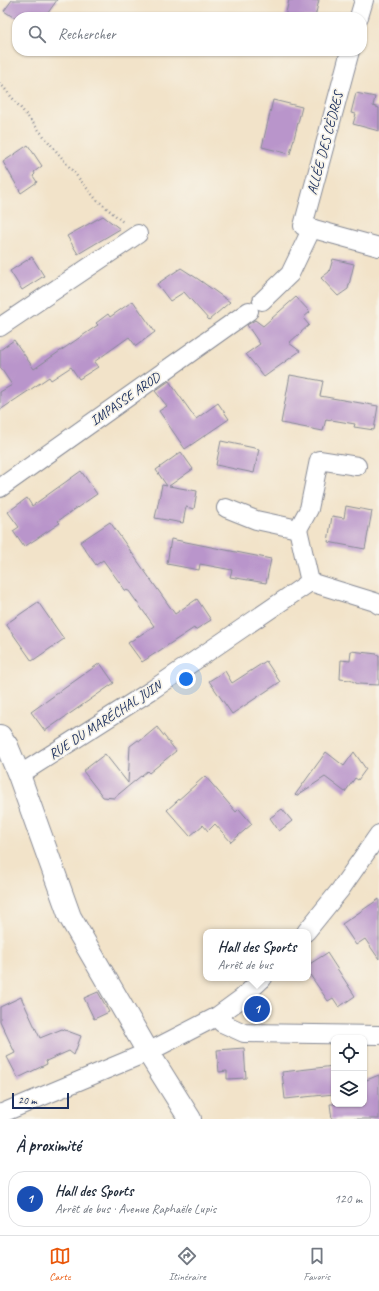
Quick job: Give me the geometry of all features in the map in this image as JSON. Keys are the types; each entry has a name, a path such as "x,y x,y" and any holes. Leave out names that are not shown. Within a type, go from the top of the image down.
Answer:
{"main road":[{"path":"0,736 7,746 19,775 70,917 148,1052 190,1119"}],"street":[{"path":"361,12 364,0"},
{"name":"ALLÉE DES CÈDRES","path":"312,228 303,226 349,56"},
{"path":"312,228 379,247"},
{"name":"IMPASSE AROD","path":"0,488 256,306 290,274 312,228"},
{"path":"0,327 138,234"},
{"path":"357,466 319,460 309,510 298,529 310,582 375,602 379,605"},
{"path":"226,508 256,520 298,529"},
{"name":"RUE DU MARÉCHAL JUIN","path":"19,775 152,690 310,582"},
{"path":"308,929 340,890 379,834"},
{"path":"0,1114 148,1052 216,1017 242,998 260,981"},
{"path":"216,1017 222,1023 244,1034 379,1035"}],"path":[{"path":"0,83 95,198 138,234"}],"building":[{"path":"12,0 57,0 49,12 12,12 12,16 4,11"},
{"path":"289,0 319,0 316,12 286,12"},
{"path":"356,93 375,97 373,106 379,108 379,131 353,124 356,114 351,113"},
{"path":"273,100 302,107 290,154 262,147"},
{"path":"28,145 42,166 34,172 35,174 33,176 37,182 21,193 3,162"},
{"path":"103,216 120,229 78,254 67,236"},
{"path":"32,257 44,276 22,290 10,271"},
{"path":"333,259 354,264 348,289 338,296 321,278 329,272"},
{"path":"181,268 230,302 209,320 184,292 170,301 157,284"},
{"path":"296,297 310,312 303,318 309,325 289,343 300,351 264,377 246,354 260,344 247,325 255,320 263,326"},
{"path":"133,301 155,332 136,346 129,337 94,362 98,367 79,379 71,367 51,380 49,377 0,410 0,392 12,385 0,367 0,350 14,340 34,369 98,325 96,323 108,314 110,317"},
{"path":"290,375 323,381 320,396 378,406 374,430 354,427 355,424 326,419 323,431 281,423"},
{"path":"169,381 196,419 218,403 229,419 185,449 159,411 167,406 155,391"},
{"path":"221,441 259,449 254,473 216,465"},
{"path":"181,452 193,469 169,486 197,491 194,509 186,507 183,523 155,518 162,485 167,486 156,470"},
{"path":"81,471 97,494 58,521 60,523 24,547 13,531 19,527 8,512 27,498 32,506"},
{"path":"346,506 372,511 365,549 328,542 332,516 344,518"},
{"path":"110,522 175,614 197,599 211,620 195,630 194,628 142,662 128,643 154,626 129,591 125,590 103,560 96,565 80,542"},
{"path":"171,539 271,559 266,583 230,577 232,570 200,564 199,570 167,564"},
{"path":"38,602 64,639 32,661 6,624"},
{"path":"351,651 379,655 379,685 358,684 350,680 340,679 341,660 350,661"},
{"path":"266,661 280,682 232,714 209,681 225,671 232,683"},
{"path":"100,663 114,683 45,731 31,712"},
{"path":"157,727 176,751 149,773 147,771 114,798 103,797 83,771 105,754 128,783 130,746 138,740 140,741"},
{"path":"326,752 344,766 354,752 366,769 358,780 355,778 345,792 325,777 296,796 295,795"},
{"path":"205,776 236,812 239,809 252,824 231,842 215,824 208,831 203,825 190,836 167,810"},
{"path":"282,809 292,821 279,831 270,818"},
{"path":"379,899 379,959 365,939 356,945 342,924"},
{"path":"327,953 355,996 339,1007 333,998 328,1001 311,976 311,963"},
{"path":"98,992 109,1012 94,1019 84,998"},
{"path":"21,997 40,1038 62,1029 81,1036 74,1055 69,1051 46,1061 47,1064 18,1078 7,1057 15,1053 0,1021 0,1007"},
{"path":"244,1048 246,1078 227,1079 227,1071 219,1072 217,1050"},
{"path":"331,1066 331,1094 285,1099 282,1072"},
{"path":"379,1075 379,1119 332,1119 330,1104 331,1107 367,1107 367,1080"}],"place":[{"name":"Hall des Sports","path":"257,1009"}]}
